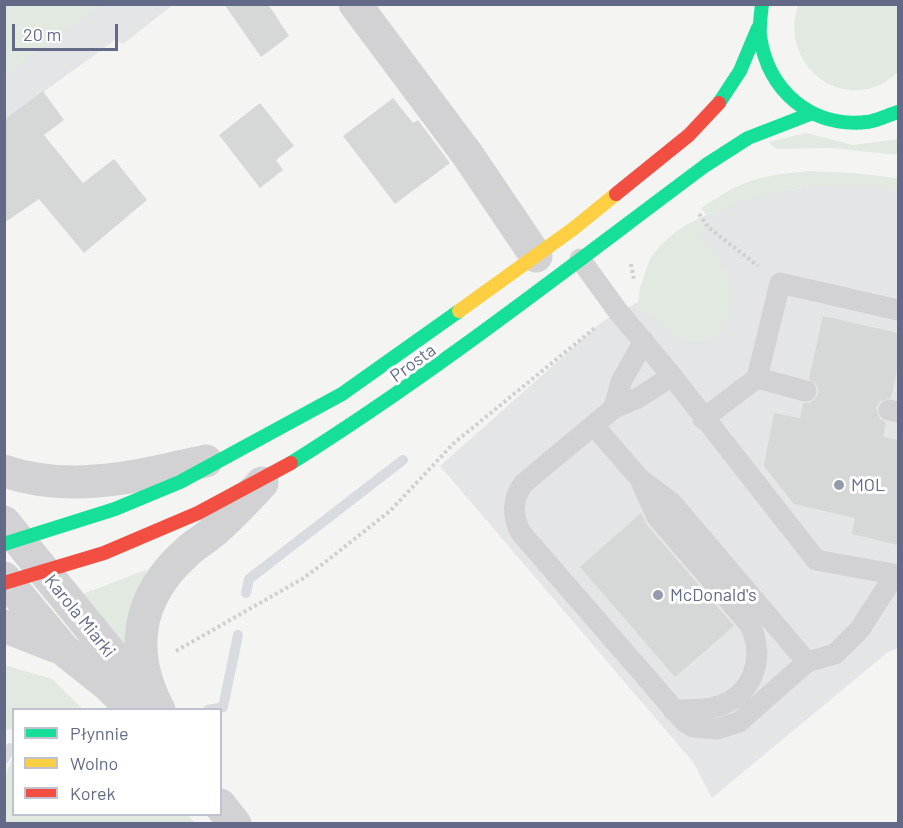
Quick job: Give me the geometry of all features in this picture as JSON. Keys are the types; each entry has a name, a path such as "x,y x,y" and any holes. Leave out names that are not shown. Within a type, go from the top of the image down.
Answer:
{"main road":[{"path":"762,4 758,28 762,54 772,78 788,99 810,114 849,124 878,121 898,124"},
{"name":"Prosta","path":"9,535 115,509 180,482 342,394 536,256 675,147 709,116 740,71 758,28"},
{"path":"878,121 898,112"},
{"name":"Prosta","path":"6,581 45,572 170,527 265,480 383,407 734,147 810,114"}],"street":[{"path":"356,4 467,154 536,256"},
{"path":"4,471 53,482 97,481 152,474 234,454"},
{"path":"157,708 142,664 142,621 150,598 175,564 210,535 265,480"},
{"name":"Karola Miarki","path":"9,535 45,572 156,708"},
{"name":"Karola Miarki","path":"6,581 64,650 108,685 131,708"},
{"path":"4,627 64,650"},
{"path":"222,808 235,824"}],"lane":[{"path":"580,259 617,310 672,376 703,419 816,560 896,575 860,629 835,654 807,662 739,722 717,729 693,727 673,710 517,525 516,500 524,483 595,427 614,408 638,398 672,376"},
{"path":"703,419 758,378 780,283 898,310"},
{"path":"614,408 621,382 644,341"},
{"path":"758,378 806,390"},
{"path":"595,427 640,479 672,503 807,662"},
{"path":"640,479 657,517 750,625 758,646 756,668 752,679 736,696 714,707 673,710"}],"path":[{"path":"697,211 708,226 780,283"},
{"path":"630,258 636,286"},
{"path":"172,652 292,584 324,563 390,511 454,443 598,325"}],"shaded area":[{"path":"5,4 101,4 101,5 5,76"},
{"path":"5,5 173,5 123,44 115,40 5,120"},
{"path":"798,5 898,5 898,72 879,85 859,90 840,88 822,80 808,66 798,49 794,28"},
{"path":"806,133 853,145 898,139 898,155 831,148 776,149 768,142"},
{"path":"809,171 896,178 898,189 849,185 801,188 753,198 707,215 701,208 752,180"},
{"path":"824,185 871,185 898,189 898,648 888,652 712,798 693,762 440,466 603,321 640,301 650,258 675,234 699,218 735,203 763,194"},
{"path":"701,218 706,227 702,234 703,237 729,275 735,297 725,325 711,338 692,342 673,334 648,314 640,305 639,297 649,261 654,253 684,226"},
{"path":"148,569 130,608 128,650 83,594"},
{"path":"5,665 52,679 82,708 12,708 12,729 5,730"},
{"path":"12,759 12,816 188,816 196,823 5,823 5,775"}],"building":[{"path":"224,4 268,4 289,36 261,57"},
{"path":"43,91 64,120 44,135 83,183 114,159 147,200 84,253 39,199 4,223 4,120"},
{"path":"393,98 413,123 418,120 450,163 395,204 343,136"},
{"path":"260,103 294,146 276,160 283,170 260,188 219,135"},
{"path":"823,316 898,333 898,367 891,398 880,401 876,408 880,419 886,422 883,437 898,440 898,545 852,534 855,518 794,504 764,466 774,413 800,418 803,403 810,403 818,395 818,387 809,379"},
{"name":"McDonald's","path":"641,513 647,525 734,626 675,677 580,567"}],"waterway":[{"path":"246,593 249,579 403,460"},
{"path":"218,708 223,707 238,635"},
{"path":"4,759 10,748"}],"traffic: fast":[{"path":"762,4 760,36 765,56 772,73 796,102 828,119 847,122 867,122 898,112"},
{"path":"719,103 740,71 758,28"},
{"path":"291,463 450,356 706,165 748,138 810,114"},
{"path":"4,544 115,509 180,482 342,394 459,311"}],"traffic: slow":[{"path":"459,311 573,229 616,194"}],"traffic: jam":[{"path":"616,194 689,135 719,103"},
{"path":"4,583 104,553 198,513 291,463"}],"place":[{"name":"MOL","path":"839,485"},
{"name":"McDonald's","path":"658,595"}]}
